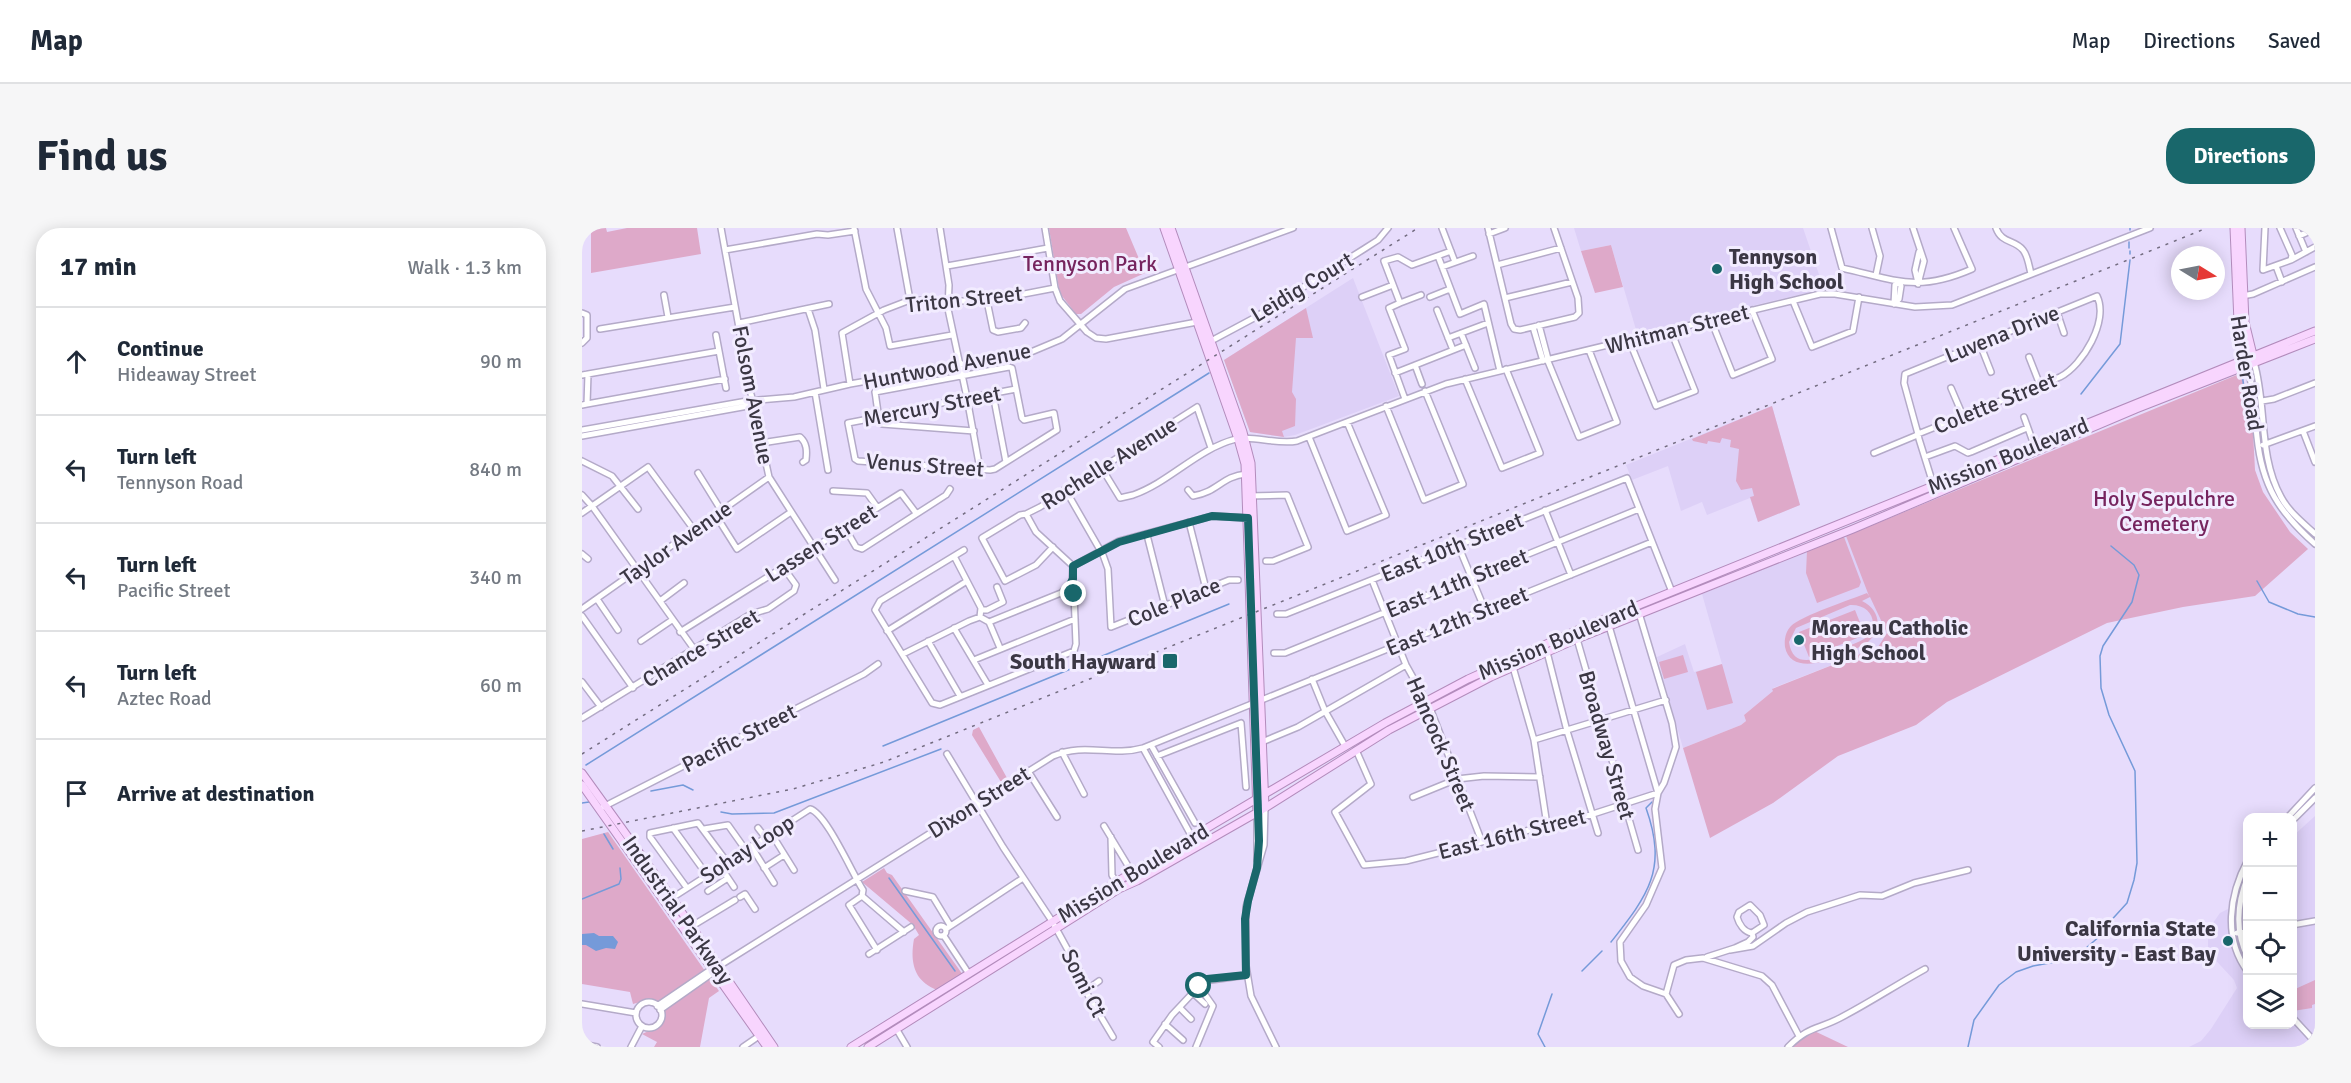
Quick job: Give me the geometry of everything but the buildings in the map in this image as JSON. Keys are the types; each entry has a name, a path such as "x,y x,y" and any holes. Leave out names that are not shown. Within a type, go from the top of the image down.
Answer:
{"main road":[{"path":"1164,228 1211,340 1213,357"},
{"path":"1171,228 1197,322 1213,357 1251,463 1258,701 1256,764 1265,808"},
{"name":"Harder Road","path":"2234,228 2239,296 2250,360"},
{"name":"Harder Road","path":"2239,296 2241,228"},
{"name":"Mission Boulevard","path":"868,1047 1119,889 1265,808 1428,704 1609,626 1672,592 2117,418 2315,331"},
{"name":"Mission Boulevard","path":"851,1047 1116,882 1345,746 1533,649 1704,588 1814,545 2034,445 2250,360 2315,339"},
{"path":"2117,418 2137,403"},
{"path":"1242,439 1251,496"},
{"path":"1814,545 1830,529"},
{"path":"1701,580 1704,588"},
{"path":"1257,812 1261,797 1263,742 1258,701"},
{"name":"Industrial Parkway","path":"582,773 602,807 712,970 767,1047"},
{"name":"Industrial Parkway","path":"582,785 602,807 672,898 774,1047"}],"street":[{"name":"Folsom Avenue","path":"721,228 769,477 835,580"},
{"path":"804,228 806,236"},
{"path":"897,228 910,300"},
{"path":"940,228 947,266 948,309 952,335 974,431 980,469"},
{"path":"1045,228 1055,288 1060,301 1096,338 1106,339 1197,322"},
{"name":"Huntwood Avenue","path":"582,430 747,401 815,392 1031,352 1051,345 1081,325 1103,305 1125,290 1181,267 1293,228"},
{"name":"Leidig Court","path":"1211,340 1254,318 1371,245 1388,228"},
{"path":"1442,228 1455,262"},
{"path":"1505,228 1489,231 1511,324 1514,329 1520,330 1575,317 1579,313 1580,308 1554,228"},
{"path":"1831,228 1842,268 1899,282 1918,284 1951,278 1972,269 1954,228"},
{"path":"1872,228 1880,256 1876,275"},
{"path":"1913,228 1919,252 1924,261 1918,284"},
{"path":"1996,228 2000,237 2021,247 2031,274"},
{"name":"Whitman Street","path":"1242,439 1284,443 1347,422 1425,391 1466,379 1830,293 1894,304 1925,307 1952,305 2150,228"},
{"path":"2265,228 2263,270 2315,248"},
{"path":"2280,228 2292,255 2291,260"},
{"path":"2296,228 2306,252"},
{"path":"724,250 854,229 866,289 886,328 890,346 952,335"},
{"path":"2299,236 2315,230"},
{"path":"947,266 1048,248"},
{"path":"1497,265 1561,248"},
{"path":"1400,303 1384,261 1398,256 1410,266 1451,251"},
{"path":"1438,256 1460,314 1484,304 1503,370 1540,453 1502,468 1466,379"},
{"path":"1442,267 1473,256"},
{"path":"2276,266 2282,282"},
{"path":"2239,296 2253,294 2315,267"},
{"path":"1505,298 1572,282"},
{"path":"1894,304 1899,299 1901,286 1899,282"},
{"path":"1362,297 1393,285"},
{"name":"Triton Street","path":"850,384 842,333 878,313 910,300 987,301 1055,288"},
{"path":"1430,297 1450,289"},
{"path":"1405,399 1389,355 1405,349 1389,308 1421,295"},
{"path":"664,296 668,317"},
{"name":"Luvena Drive","path":"1918,434 1903,380 1908,372 2097,296"},
{"name":"Colette Street","path":"1874,453 2060,377 2072,370 2093,341 2101,303 2097,296"},
{"path":"1793,301 1812,347 1853,331 1858,297"},
{"path":"987,301 993,330 998,332 1021,328 1025,323"},
{"path":"739,323 829,304"},
{"path":"600,330 735,307"},
{"path":"808,309 815,330 824,389"},
{"path":"1437,310 1453,350"},
{"path":"1711,320 1733,375 1772,359 1752,310"},
{"path":"2057,312 2064,333"},
{"path":"582,344 587,338 583,313"},
{"path":"1448,338 1488,323"},
{"path":"1536,326 1546,360 1579,437 1617,422 1589,350"},
{"path":"1629,340 1656,406 1695,391 1671,331"},
{"path":"1461,333 1475,368"},
{"path":"716,335 726,388"},
{"path":"1980,344 1990,372"},
{"path":"1395,373 1466,345"},
{"path":"719,351 585,374 585,404 725,379"},
{"path":"2029,357 2040,385"},
{"name":"Harder Road","path":"2250,360 2262,401 2272,477 2281,498 2290,511 2315,534"},
{"name":"Harder Road","path":"2250,360 2258,446 2264,477 2273,496 2289,519 2315,544"},
{"path":"1414,365 1422,384"},
{"path":"974,431 882,424 875,392 962,374 1012,368 1016,389"},
{"path":"2262,401 2274,399 2315,383"},
{"path":"1951,388 1963,416"},
{"name":"Mercury Street","path":"855,459 848,423 1016,389"},
{"name":"Venus Street","path":"855,459 995,470 1057,430 1054,413 1024,420 1022,418 1016,389"},
{"path":"1386,406 1425,500 1463,484 1425,391"},
{"path":"815,392 828,470"},
{"path":"993,394 1006,462"},
{"name":"Huntwood Avenue","path":"582,436 748,406 753,401"},
{"name":"Rochelle Avenue","path":"1053,547 1036,565 1005,581 982,538 1020,515 1026,514 1197,407 1211,448"},
{"path":"2024,417 2034,445"},
{"path":"1309,436 1347,531 1386,515 1347,422"},
{"path":"2266,444 2315,426"},
{"path":"1925,457 1955,446 1968,453 2027,428"},
{"path":"2303,431 2315,462"},
{"path":"1918,434 1935,490"},
{"path":"761,443 800,437 805,441 807,453 806,460 803,462"},
{"path":"1101,467 1120,498 1144,490 1211,448 1242,439"},
{"name":"Harder Road","path":"2258,446 2266,444"},
{"path":"582,461 612,476 638,509"},
{"path":"582,513 648,467 694,530"},
{"path":"698,473 721,510"},
{"path":"1188,490 1195,496 1214,490 1233,476 1246,474"},
{"name":"Taylor Avenue","path":"582,609 769,477"},
{"name":"East 10th Street","path":"1277,614 1286,614 1627,478 1639,510"},
{"path":"845,528 856,547 862,549 946,495 950,489"},
{"path":"1065,489 1100,551"},
{"path":"833,491 867,493 877,507"},
{"name":"Lassen Street","path":"680,632 901,493 916,513"},
{"path":"582,495 694,650"},
{"path":"1251,496 1287,495 1308,547 1272,561 1266,561"},
{"path":"1545,510 1571,575"},
{"path":"1639,510 1672,592"},
{"name":"East 11th Street","path":"1275,653 1285,652 1639,510"},
{"path":"715,514 737,549 791,512"},
{"path":"989,622 1061,594 1073,579 1073,566 1036,531 1026,514"},
{"path":"1073,566 1119,542 1189,522 1215,516 1251,518"},
{"path":"1189,522 1206,589"},
{"path":"1147,535 1165,606"},
{"name":"East 12th Street","path":"1258,701 1652,542"},
{"path":"1458,545 1485,610"},
{"path":"964,550 880,601 875,610 932,703 940,705 1074,651 1074,594 1068,588"},
{"name":"Cole Place","path":"1100,551 1110,578 1111,627 1229,580 1238,580"},
{"path":"582,554 588,559"},
{"path":"954,556 1000,648"},
{"name":"Chance Street","path":"582,718 751,614 768,609 794,591 796,585 783,567"},
{"name":"Hancock Street","path":"1372,579 1398,645 1428,704 1482,842"},
{"path":"887,631 967,581"},
{"path":"660,601 684,583"},
{"path":"903,654 1003,602 997,587"},
{"path":"597,599 618,630"},
{"path":"1639,610 1666,700 1676,747 1664,783 1658,793 1655,809 1662,868 1646,905 1620,942 1621,961 1630,977 1643,986 1666,994 1679,1014"},
{"path":"582,616 633,688"},
{"path":"974,660 1075,619"},
{"path":"641,641 672,620"},
{"path":"1609,626 1658,793"},
{"path":"954,628 988,685"},
{"name":"Broadway Street","path":"1577,639 1638,850"},
{"path":"928,641 960,696"},
{"path":"1546,652 1598,833"},
{"name":"Pacific Street","path":"602,807 853,680 878,664"},
{"path":"1263,742 1294,729 1407,665"},
{"path":"1513,667 1533,740 1547,825"},
{"path":"1312,679 1325,711 1345,746"},
{"path":"582,682 601,707"},
{"path":"1533,740 1666,700"},
{"name":"Dixon Street","path":"712,970 1028,771 1062,752 1083,748 1121,752 1143,748 1258,701"},
{"path":"1217,718 1222,730"},
{"path":"1157,756 1241,723 1246,787"},
{"path":"1151,745 1195,823"},
{"path":"1143,748 1192,837"},
{"name":"East 16th Street","path":"1356,750 1371,784 1335,812 1364,865 1406,861 1593,814 1658,793"},
{"path":"1062,752 1084,794"},
{"name":"Somi Ct","path":"947,754 976,804 1052,921 1082,974 1082,985 1085,991 1113,1037"},
{"path":"1245,764 1256,764"},
{"path":"1028,771 1057,817"},
{"path":"1413,797 1457,779 1485,776 1540,777"},
{"path":"2292,813 2315,788"},
{"path":"2297,816 2315,798"},
{"path":"1265,808 1265,840 1246,908 1246,975 1256,1009 1276,1047"},
{"name":"Sohay Loop","path":"672,898 806,810 816,811 842,851 856,879"},
{"path":"1257,812 1259,841 1257,868"},
{"path":"687,888 650,834 696,823 704,829 727,862"},
{"path":"704,829 729,825 774,884"},
{"path":"1104,826 1127,864"},
{"path":"674,828 707,875"},
{"path":"758,828 768,835 794,870"},
{"path":"1111,837 1112,876 1116,882"},
{"path":"764,868 784,855"},
{"path":"720,866 734,887"},
{"path":"2243,966 2239,960 2232,933 2231,918 2235,892 2244,867"},
{"path":"1730,950 1753,946 1786,922 1807,912 1860,895 1882,896 1914,883 1968,870"},
{"path":"708,891 728,878"},
{"path":"944,936 948,927 1023,878"},
{"path":"841,909 862,896 863,890 856,879"},
{"path":"2243,887 2239,909 2243,944"},
{"path":"905,891 933,897 948,927"},
{"path":"692,926 745,894 755,909"},
{"path":"862,896 904,932"},
{"path":"849,905 877,950"},
{"path":"1750,905 1757,910 1765,924 1752,933 1742,927 1737,917 1739,912 1750,905"},
{"path":"2297,924 2315,921"},
{"path":"948,927 941,926 936,930 939,936 944,936 969,974"},
{"path":"869,954 911,927"},
{"path":"1666,994 1674,965 1730,950 1748,942 1753,937 1752,933"},
{"path":"2232,933 2243,933"},
{"path":"1703,958 1753,972 1768,979 1799,1036"},
{"path":"1788,1047 1811,1028 1836,1020 1925,969"},
{"path":"659,1008 712,970"},
{"path":"1159,1047 1153,1042 1165,1024 1207,979 1246,975"},
{"path":"1085,991 1099,981"},
{"path":"1196,1047 1213,1006 1199,986"},
{"path":"1193,993 1205,1004"},
{"path":"644,1003 652,1003 659,1008 661,1017 658,1024 652,1027 642,1026 637,1020 638,1008 644,1003"},
{"path":"582,1004 636,1013"},
{"path":"1180,1008 1191,1019"},
{"path":"2297,1022 2315,1041"},
{"path":"1165,1024 1183,1040"},
{"path":"631,1047 642,1026"},
{"path":"897,1030 907,1047"},
{"path":"743,1047 759,1036"},
{"path":"582,1044 597,1047"}],"shaded area":[{"name":"Tennyson High School","path":"1574,228 1803,228 1824,289 1637,333 1611,245 1581,251"},
{"path":"1353,278 1399,396 1295,435 1284,437 1250,432 1224,360"},
{"path":"1772,406 1800,505 1758,522 1750,498 1707,515 1702,502 1681,511 1668,466 1632,480 1626,465"},
{"name":"Moreau Catholic High School","path":"1846,536 1887,633 1878,647 1773,688 1773,691 1744,715 1746,721 1741,725 1683,748 1657,657 1685,644 1694,672 1722,664 1702,594"},
{"name":"California State University - East Bay","path":"2315,816 2315,1047 2189,1047 2201,1041 2211,1029 2237,988 2234,980 2208,952 2208,930 2220,913 2243,902 2243,1029 2297,1029 2297,832"}],"green space":[{"path":"591,228 606,228 607,232 627,228 697,228 701,254 591,273"},
{"name":"Tennyson Park","path":"1049,228 1126,228 1145,273 1114,287 1081,314 1076,314 1059,289"},
{"path":"1611,245 1623,287 1595,293 1581,251"},
{"path":"1306,308 1313,338 1296,338 1292,392 1296,399 1295,426 1282,431 1284,437 1250,432 1224,360"},
{"name":"Holy Sepulchre Cemetery","path":"2239,374 2243,378 2252,413 2255,470 2263,492 2290,532 2308,549 2255,596 2183,607 2107,623 1947,702 1916,725 1838,756 1773,803 1710,838 1683,748 1741,725 1746,721 1744,715 1773,691 1772,689 1878,647 1887,633 1870,597 1862,601 1873,609 1877,625 1873,637 1868,642 1836,658 1810,664 1798,663 1790,657 1785,647 1787,633 1797,622 1867,593 1869,596 1846,536","holes":["1850,605 1857,605 1868,611 1873,620 1873,626 1867,637 1815,659 1801,659 1791,651 1789,642 1796,628"]},
{"path":"1772,406 1800,505 1758,522 1750,497 1754,496 1752,488 1741,490 1736,481 1739,449 1730,447 1731,440 1722,438 1720,443 1708,441 1707,444 1692,439"},
{"path":"1844,537 1861,582 1859,587 1817,603 1806,573 1807,551"},
{"path":"1855,610 1865,635 1809,657 1799,632"},
{"path":"1683,655 1688,672 1664,679 1659,662"},
{"path":"1722,664 1733,703 1707,710 1696,672"},
{"path":"979,727 1007,778 1001,782 972,735 973,730"},
{"path":"608,832 719,991 709,998 700,1047 654,1047 657,1042 642,1034 662,1025 665,1016 661,1005 647,1000 633,1004 630,992 582,984 582,839"},
{"path":"884,868 892,875 963,975 937,990 923,981 915,969 913,947 914,939 919,935 913,925 862,882"},
{"path":"2315,980 2315,1004 2312,1008 2297,1010 2297,988"},
{"path":"1808,1028 1848,1047 1791,1047"}],"water":[{"path":"594,933 599,936 613,936 618,942 615,949 606,948 596,951 582,945 582,934"}],"waterway":[{"path":"2129,242 2129,248"},
{"path":"2081,394 2120,344 2130,260"},
{"path":"586,765 1209,373"},
{"path":"2242,374 2246,402"},
{"path":"1968,1047 1974,1020 1999,985 2016,972 2033,966 2066,960 2086,948 2100,936 2127,903 2134,880 2137,863 2135,771 2109,715 2101,688 2100,656 2103,646 2132,602 2139,575 2134,565 2111,546"},
{"path":"2257,581 2269,602 2298,614 2315,617"},
{"path":"883,746 1229,604"},
{"path":"721,812 774,813 941,749"},
{"path":"651,791 683,785 693,790"},
{"path":"582,803 589,802"},
{"path":"1611,942 1635,910 1651,881 1655,848 1646,808 1652,802"},
{"path":"604,834 613,849"},
{"path":"582,899 619,884 620,868"},
{"path":"889,878 955,971"},
{"path":"1582,971 1602,951"},
{"path":"1545,1047 1538,1034 1552,994"}],"railway":[{"path":"582,754 1418,228"},
{"path":"582,831 793,789 884,762 2207,228"}],"place":[{"name":"Tennyson High School","path":"1717,269"},
{"name":"Moreau Catholic High School","path":"1799,640"},
{"name":"South Hayward","path":"1170,661"},
{"name":"California State University - East Bay","path":"2228,941"}],"route":[{"path":"1074,594 1068,588 1073,579 1073,566 1119,542 1212,516 1248,518 1259,841 1257,868 1245,919 1246,975 1207,979 1199,986"}]}
